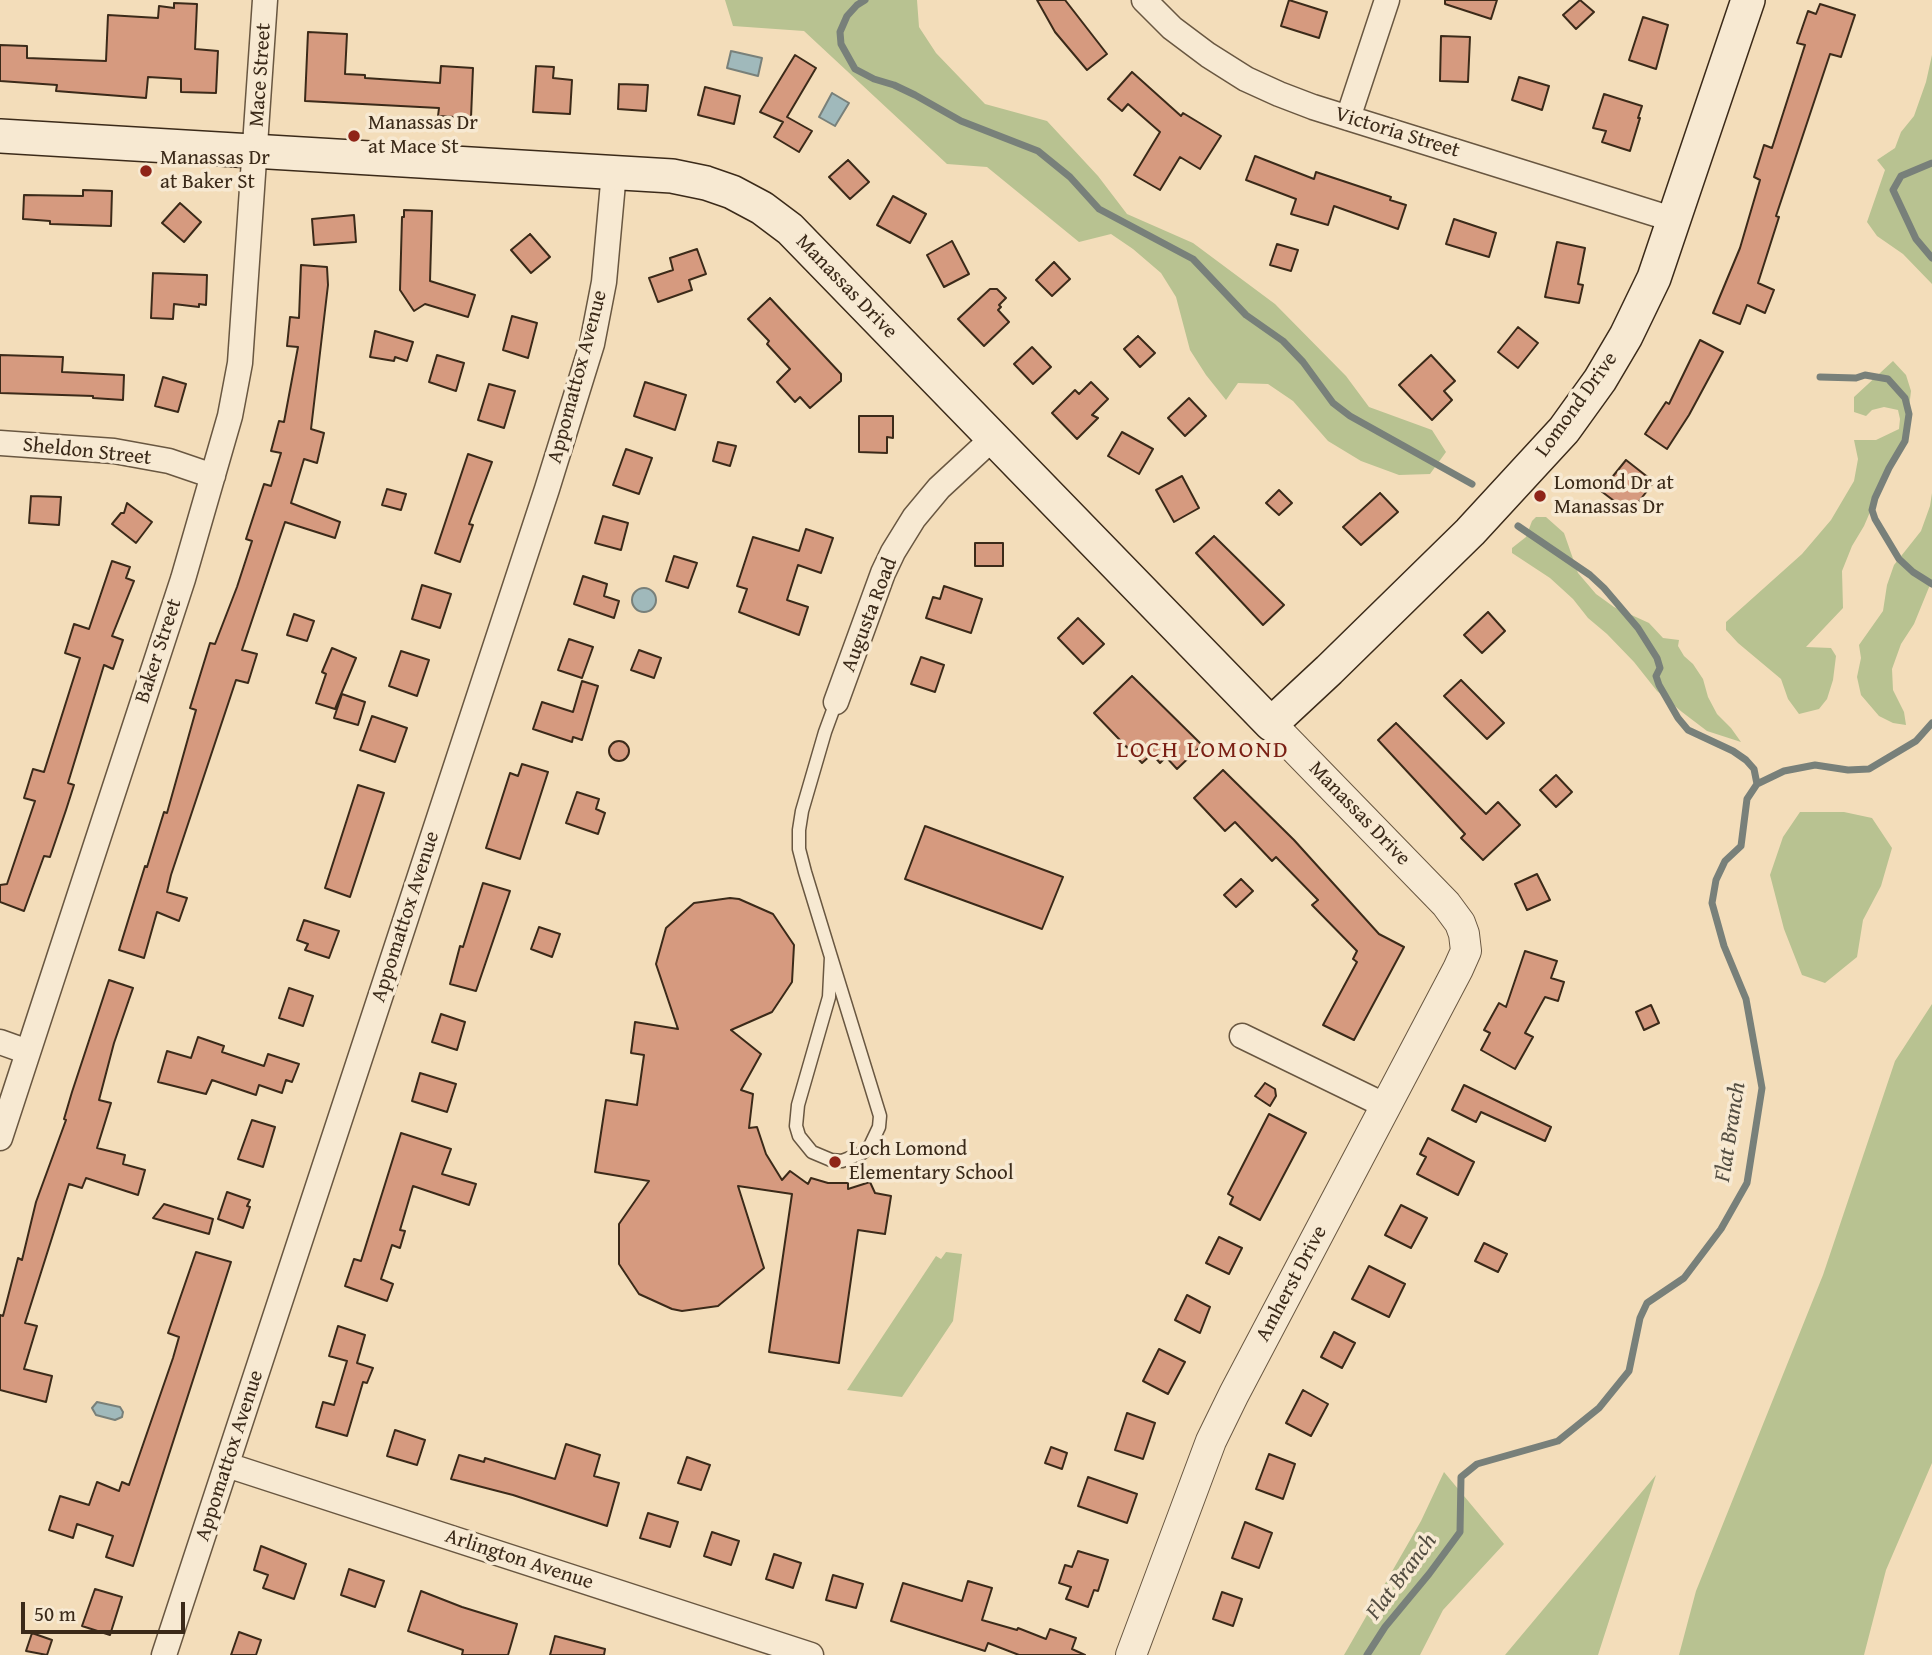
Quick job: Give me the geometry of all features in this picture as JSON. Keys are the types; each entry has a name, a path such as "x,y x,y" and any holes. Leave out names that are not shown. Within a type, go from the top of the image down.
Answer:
{"main road":[{"name":"Lomond Drive","path":"1271,724 1470,531 1564,430 1600,380 1626,336 1654,278 1748,0"},
{"name":"Manassas Drive","path":"0,135 672,176 732,192 762,208 790,229 1271,724"}],"street":[{"name":"Mace Street","path":"256,150 265,0"},
{"name":"Victoria Street","path":"1144,0 1172,28 1208,55 1246,79 1279,94 1675,220"},
{"path":"1348,118 1387,0"},
{"name":"Baker Street","path":"0,1138 183,579 230,416 240,363 256,150"},
{"name":"Appomattox Avenue","path":"164,1655 547,489 592,344 604,282 614,172"},
{"name":"Augusta Road","path":"836,702 893,552 914,518 939,488 993,438"},
{"name":"Sheldon Street","path":"0,443 114,451 169,461 213,476"},
{"name":"Manassas Drive","path":"1271,724 1440,896 1460,923"},
{"name":"Amherst Drive","path":"1131,1655 1211,1441 1463,960 1466,943 1460,923"},
{"path":"1242,1036 1386,1106"},
{"path":"0,1042 28,1052"},
{"name":"Arlington Avenue","path":"227,1465 811,1655"}],"lane":[{"path":"831,957 829,997 797,1105 796,1126 804,1145 812,1152 831,1160 842,1161 862,1153 870,1146 876,1137 880,1121 799,849 802,811 836,702"}],"green space":[{"path":"725,0 917,0 919,27 936,53 985,104 1047,121 1098,176 1127,214 1193,243 1275,304 1346,376 1369,407 1432,430 1446,452 1430,474 1399,475 1361,461 1328,441 1293,401 1268,384 1238,383 1226,400 1190,350 1176,297 1161,273 1133,249 1111,234 1079,242 987,167 947,164 804,31 733,26"},
{"path":"1932,55 1932,284 1903,254 1877,236 1867,222 1885,170 1877,160 1895,148 1901,132 1914,116"},
{"path":"1893,361 1906,375 1911,391 1905,441 1889,468 1842,571 1843,608 1806,647 1831,648 1836,656 1827,699 1819,709 1799,714 1788,699 1781,679 1738,643 1726,630 1726,622 1802,554 1831,520 1854,481 1858,459 1854,440 1876,440 1899,429 1898,410 1884,407 1872,410 1866,416 1854,412 1854,397"},
{"path":"1932,493 1932,580 1892,669 1893,690 1904,712 1906,725 1893,723 1879,716 1861,695 1857,677 1861,658 1859,645 1883,611 1887,585 1894,565 1921,531"},
{"path":"1536,517 1546,517 1564,533 1578,573 1596,594 1614,607 1649,623 1663,638 1679,640 1678,646 1703,679 1717,714 1741,742 1707,731 1682,712 1657,691 1634,662 1588,618 1573,599 1550,578 1512,553 1512,548 1526,537"},
{"path":"1800,812 1844,812 1872,818 1892,848 1881,886 1863,920 1857,957 1825,983 1802,975 1784,929 1770,875 1783,837"},
{"path":"1932,1004 1932,1463 1886,1570 1864,1655 1679,1655 1696,1591 1823,1275 1895,1061"},
{"path":"946,1252 962,1254 953,1321 902,1397 847,1390 936,1256 941,1259"},
{"path":"1444,1472 1504,1544 1443,1610 1420,1655 1344,1655 1421,1521"},
{"path":"1656,1475 1598,1655 1505,1655"}],"water":[{"path":"731,51 762,58 758,76 727,68"},
{"path":"832,93 849,103 835,126 819,117"},
{"path":"644,588 652,592 656,600 652,608 644,612 636,608 632,600 636,592"},
{"path":"97,1402 120,1407 122,1417 115,1420 96,1415 92,1408"}],"building":[{"path":"1037,0 1065,0 1107,54 1087,70 1055,32"},
{"path":"1289,0 1327,12 1319,38 1281,26"},
{"path":"1445,0 1497,0 1491,19 1445,4"},
{"path":"1580,0 1594,12 1576,29 1563,15"},
{"path":"174,3 197,4 195,49 218,51 216,93 181,92 181,79 148,77 146,98 56,91 57,85 0,81 0,45 27,46 27,58 106,61 108,15 158,18 159,6 174,8"},
{"path":"1820,4 1855,15 1841,57 1830,54 1776,216 1779,217 1758,283 1774,290 1765,313 1747,305 1740,324 1713,313 1740,248 1760,180 1754,177 1764,145 1772,148 1805,45 1797,43 1808,11 1816,14"},
{"path":"1643,17 1668,25 1656,69 1629,60"},
{"path":"308,32 347,34 345,74 440,83 441,66 473,68 471,118 438,116 439,108 305,101"},
{"path":"1441,36 1470,37 1468,82 1440,81"},
{"path":"795,55 816,68 787,117 812,131 799,152 774,137 783,122 760,112"},
{"path":"536,66 554,67 553,78 572,80 570,114 533,112"},
{"path":"1132,72 1181,116 1183,113 1221,136 1200,169 1180,157 1160,190 1134,175 1160,132 1128,104 1122,111 1108,99"},
{"path":"1519,77 1549,86 1542,110 1512,100"},
{"path":"619,84 648,85 646,111 618,109"},
{"path":"705,87 740,96 734,124 698,115"},
{"path":"1604,94 1642,106 1630,151 1602,142 1606,131 1593,128"},
{"path":"1255,156 1314,179 1316,172 1391,197 1390,200 1406,205 1398,229 1334,206 1328,225 1291,214 1296,199 1246,180"},
{"path":"848,160 869,182 850,199 829,177"},
{"path":"83,190 112,191 111,226 50,224 50,221 23,219 24,195 83,196"},
{"path":"893,196 926,214 910,243 877,225"},
{"path":"180,203 201,222 184,242 162,223"},
{"path":"404,210 432,211 430,281 475,295 468,317 425,304 414,311 400,290"},
{"path":"354,215 356,242 314,245 312,219"},
{"path":"1454,219 1496,233 1489,257 1446,244"},
{"path":"530,234 550,257 531,273 511,250"},
{"path":"952,241 969,274 944,287 927,255"},
{"path":"1557,242 1585,248 1578,284 1583,285 1579,303 1545,297"},
{"path":"1277,244 1298,250 1291,271 1270,265"},
{"path":"697,249 706,274 689,280 692,290 658,302 649,278 673,270 670,258"},
{"path":"1054,262 1070,279 1052,296 1036,280"},
{"path":"301,265 327,267 328,285 311,429 324,433 317,463 304,459 291,503 340,522 335,538 285,522 242,650 257,654 248,683 236,680 171,875 167,892 187,898 179,921 157,912 144,958 119,950 145,866 147,867 164,812 167,813 196,710 190,708 210,643 215,644 237,587 252,541 246,539 264,484 271,486 281,453 271,451 279,421 284,422 298,347 287,346 290,317 299,318"},
{"path":"153,273 207,275 206,305 199,304 199,307 174,304 173,319 151,318"},
{"path":"990,289 997,289 1006,298 998,310 1009,322 984,346 958,319"},
{"path":"770,298 841,374 841,381 810,408 800,397 795,402 777,382 790,369 748,319"},
{"path":"512,316 537,323 528,358 503,350"},
{"path":"1518,327 1538,343 1518,368 1498,352"},
{"path":"375,331 413,342 407,361 395,357 394,361 370,357"},
{"path":"1138,336 1155,353 1140,367 1124,349"},
{"path":"1700,340 1723,352 1667,449 1645,434 1666,402 1669,404"},
{"path":"1032,347 1051,367 1033,384 1014,364"},
{"path":"0,355 63,357 62,372 124,375 123,400 93,396 0,393"},
{"path":"437,355 464,363 456,391 429,382"},
{"path":"1431,355 1455,381 1444,391 1452,400 1432,420 1399,385"},
{"path":"163,377 186,384 178,412 155,406"},
{"path":"645,382 686,395 675,430 634,416"},
{"path":"1091,382 1108,399 1092,415 1098,418 1077,439 1052,413 1075,390 1079,394"},
{"path":"489,384 515,391 504,428 478,420"},
{"path":"1189,398 1206,416 1185,436 1168,418"},
{"path":"859,416 893,416 893,438 887,437 887,453 859,452"},
{"path":"1122,432 1153,449 1139,474 1108,456"},
{"path":"718,442 736,446 730,466 713,461"},
{"path":"626,449 652,458 639,494 613,485"},
{"path":"468,454 492,462 469,524 473,525 460,562 435,553"},
{"path":"1626,460 1654,482 1630,513 1601,491"},
{"path":"1182,476 1199,508 1174,522 1156,490"},
{"path":"387,489 406,494 401,510 382,505"},
{"path":"1279,490 1292,503 1279,515 1266,503"},
{"path":"1380,493 1398,512 1361,545 1343,527"},
{"path":"31,496 61,497 59,525 29,523"},
{"path":"127,503 152,522 136,543 112,524 124,513"},
{"path":"603,516 628,523 621,550 595,543"},
{"path":"806,529 833,538 821,573 798,565 787,600 808,607 799,635 739,612 747,589 737,586 753,537 799,551"},
{"path":"1214,536 1284,605 1263,625 1196,553"},
{"path":"975,543 1003,543 1003,566 975,566"},
{"path":"674,556 697,563 688,588 666,581"},
{"path":"112,561 130,567 126,578 134,581 112,636 123,640 113,669 104,665 68,783 74,785 66,810 50,857 44,856 24,911 0,902 0,885 7,884 35,801 24,798 33,769 44,772 80,658 65,653 74,624 89,629"},
{"path":"583,576 607,584 604,596 619,601 614,618 574,604"},
{"path":"422,585 451,594 440,628 412,619"},
{"path":"944,586 982,599 971,633 926,618 933,597 940,599"},
{"path":"1488,612 1505,631 1482,653 1464,635"},
{"path":"294,614 314,621 307,641 287,635"},
{"path":"1078,618 1104,644 1083,664 1058,638"},
{"path":"569,639 593,647 582,678 558,670"},
{"path":"332,648 356,658 335,709 316,703 326,674 322,672"},
{"path":"639,650 661,658 654,678 631,670"},
{"path":"401,651 429,660 417,696 389,686"},
{"path":"921,657 944,665 935,692 911,684"},
{"path":"1132,676 1202,745 1177,769 1166,757 1160,763 1152,754 1142,763 1094,713"},
{"path":"1461,680 1504,723 1487,739 1444,696"},
{"path":"582,681 598,686 582,740 573,737 572,742 533,729 542,702 573,712"},
{"path":"342,694 365,702 358,725 334,718"},
{"path":"372,716 407,728 395,762 360,750"},
{"path":"1396,723 1486,814 1498,802 1520,825 1483,860 1461,838 1465,834 1378,740"},
{"path":"619,741 626,744 629,751 626,758 619,761 612,758 609,751 612,744"},
{"path":"522,764 548,772 520,859 486,848 510,773 518,776"},
{"path":"1223,770 1294,840 1379,934 1404,947 1354,1040 1323,1025 1357,962 1353,959 1357,951 1312,905 1318,900 1276,857 1272,861 1235,822 1225,831 1194,798"},
{"path":"1556,775 1572,792 1556,807 1540,790"},
{"path":"358,785 384,793 350,897 325,888"},
{"path":"577,792 599,799 596,809 605,813 598,834 566,823"},
{"path":"925,826 1063,877 1042,929 905,879"},
{"path":"1537,874 1550,900 1527,910 1515,884"},
{"path":"1241,879 1253,891 1236,907 1224,895"},
{"path":"483,883 510,891 476,991 450,984 460,946 463,947"},
{"path":"739,899 773,914 794,945 792,982 772,1012 731,1030 761,1054 741,1090 753,1094 749,1128 757,1127 766,1154 782,1180 790,1171 808,1184 811,1178 828,1183 848,1183 848,1189 870,1182 875,1193 891,1196 885,1234 858,1230 839,1363 769,1352 792,1194 738,1186 764,1268 718,1306 682,1311 639,1294 619,1264 619,1224 649,1181 595,1172 606,1100 637,1105 644,1055 631,1053 635,1022 678,1029 656,964 666,928 694,903"},
{"path":"304,920 339,931 329,958 305,950 308,944 297,940"},
{"path":"539,927 560,934 552,957 531,949"},
{"path":"1525,951 1557,961 1551,978 1564,982 1558,1001 1545,997 1525,1033 1533,1037 1515,1069 1481,1050 1490,1033 1484,1030 1499,1003 1506,1007"},
{"path":"109,980 133,988 114,1043 99,1100 111,1103 97,1148 125,1155 123,1164 145,1170 138,1195 86,1178 82,1188 69,1184 25,1323 37,1326 24,1369 52,1376 46,1402 0,1390 0,1315 3,1316 18,1258 22,1260 36,1202 66,1120 64,1119 72,1092"},
{"path":"289,988 313,996 303,1026 279,1018"},
{"path":"1651,1005 1659,1023 1644,1030 1636,1012"},
{"path":"441,1014 465,1022 457,1050 432,1042"},
{"path":"198,1037 224,1046 222,1052 264,1066 268,1054 299,1064 292,1082 286,1080 282,1093 259,1085 256,1095 212,1080 206,1094 158,1082 167,1051 191,1058"},
{"path":"420,1073 456,1084 447,1112 412,1101"},
{"path":"1265,1083 1275,1089 1276,1096 1270,1106 1255,1096"},
{"path":"1464,1085 1551,1127 1545,1141 1481,1112 1476,1122 1452,1110"},
{"path":"1269,1114 1306,1133 1260,1220 1230,1204 1233,1197 1228,1194"},
{"path":"252,1120 275,1127 263,1167 238,1159"},
{"path":"401,1133 451,1149 442,1174 476,1184 469,1205 413,1186 400,1230 405,1231 400,1248 392,1245 381,1279 393,1284 387,1301 345,1286 354,1259 361,1261"},
{"path":"1428,1138 1474,1162 1458,1195 1417,1174 1426,1157 1420,1154"},
{"path":"227,1192 250,1200 243,1228 218,1219"},
{"path":"164,1204 213,1219 209,1234 153,1218"},
{"path":"1401,1205 1427,1218 1411,1248 1385,1235"},
{"path":"1219,1237 1242,1248 1229,1274 1206,1263"},
{"path":"1484,1243 1507,1254 1498,1272 1475,1261"},
{"path":"196,1252 231,1262 133,1566 106,1557 113,1536 77,1524 73,1538 49,1530 60,1496 89,1505 97,1482 119,1491 122,1482 129,1485 173,1358 179,1337 168,1333"},
{"path":"1369,1266 1405,1284 1389,1317 1352,1299"},
{"path":"1187,1295 1210,1307 1200,1333 1175,1320"},
{"path":"338,1326 365,1335 357,1363 373,1368 367,1383 363,1382 347,1436 316,1427 323,1402 334,1405 347,1361 329,1356"},
{"path":"1334,1332 1355,1343 1342,1368 1321,1357"},
{"path":"1159,1349 1185,1362 1168,1394 1143,1381"},
{"path":"1303,1390 1328,1404 1311,1436 1286,1423"},
{"path":"1127,1413 1155,1423 1143,1459 1115,1450"},
{"path":"395,1430 425,1440 417,1465 387,1456"},
{"path":"566,1444 600,1455 594,1476 619,1483 607,1526 513,1495 451,1479 459,1455 484,1462 485,1458 555,1479"},
{"path":"1051,1447 1067,1453 1062,1469 1045,1463"},
{"path":"1269,1454 1295,1464 1283,1499 1256,1489"},
{"path":"687,1457 710,1465 701,1490 678,1483"},
{"path":"1088,1477 1137,1494 1127,1523 1078,1506"},
{"path":"648,1513 678,1522 670,1547 640,1538"},
{"path":"1245,1522 1272,1533 1259,1568 1232,1558"},
{"path":"712,1532 739,1541 731,1565 704,1556"},
{"path":"261,1546 306,1564 294,1599 263,1588 268,1575 254,1570"},
{"path":"1078,1551 1108,1560 1098,1591 1094,1590 1088,1607 1066,1599 1071,1587 1059,1583 1065,1565 1072,1567"},
{"path":"774,1554 801,1563 793,1588 766,1579"},
{"path":"349,1569 384,1581 375,1607 341,1595"},
{"path":"833,1575 863,1584 856,1608 826,1600"},
{"path":"968,1581 992,1588 982,1620 1017,1630 1018,1628 1046,1639 1050,1629 1076,1638 1072,1649 1085,1655 1019,1655 988,1643 985,1651 891,1621 903,1583 962,1601"},
{"path":"95,1589 122,1597 110,1635 82,1626"},
{"path":"421,1591 517,1624 508,1655 462,1655 463,1650 408,1631"},
{"path":"1222,1592 1242,1599 1233,1626 1213,1619"},
{"path":"239,1632 261,1640 256,1655 231,1655"},
{"path":"32,1633 52,1640 47,1655 26,1651"},
{"path":"555,1636 605,1649 604,1655 550,1655"}],"waterway":[{"path":"865,0 847,16 840,32 841,44 855,69 915,95 961,121 1038,151 1070,177 1099,209 1193,259 1246,315 1283,341 1303,362 1333,403 1350,416 1472,484"},
{"name":"Flat Branch","path":"1932,163 1901,176 1893,190 1916,239 1932,258"},
{"path":"1820,377 1856,378 1865,375 1888,379 1905,398 1909,414 1905,441 1889,468 1872,510 1899,559 1932,584"},
{"path":"1518,526 1590,575 1604,588 1638,628 1657,658 1660,668 1656,676 1659,685 1678,718 1688,730 1746,760 1754,769 1757,784"},
{"name":"Flat Branch","path":"1367,1655 1385,1627 1460,1532 1461,1477 1477,1464 1558,1441 1599,1408 1629,1371 1640,1318 1647,1303 1684,1278 1721,1229 1747,1183 1762,1088 1746,999 1724,946 1712,903 1716,880 1725,861 1741,846 1747,799 1757,784 1784,771 1815,765 1848,770 1869,769 1916,741 1932,723"}],"place":[{"name":"Manassas Dr at Mace St","path":"354,136"},
{"name":"Manassas Dr at Baker St","path":"146,171"},
{"name":"Lomond Dr at Manassas Dr","path":"1540,496"},
{"name":"Loch Lomond Elementary School","path":"835,1162"}],"district":[{"name":"LOCH LOMOND","path":"1203,751"}]}
